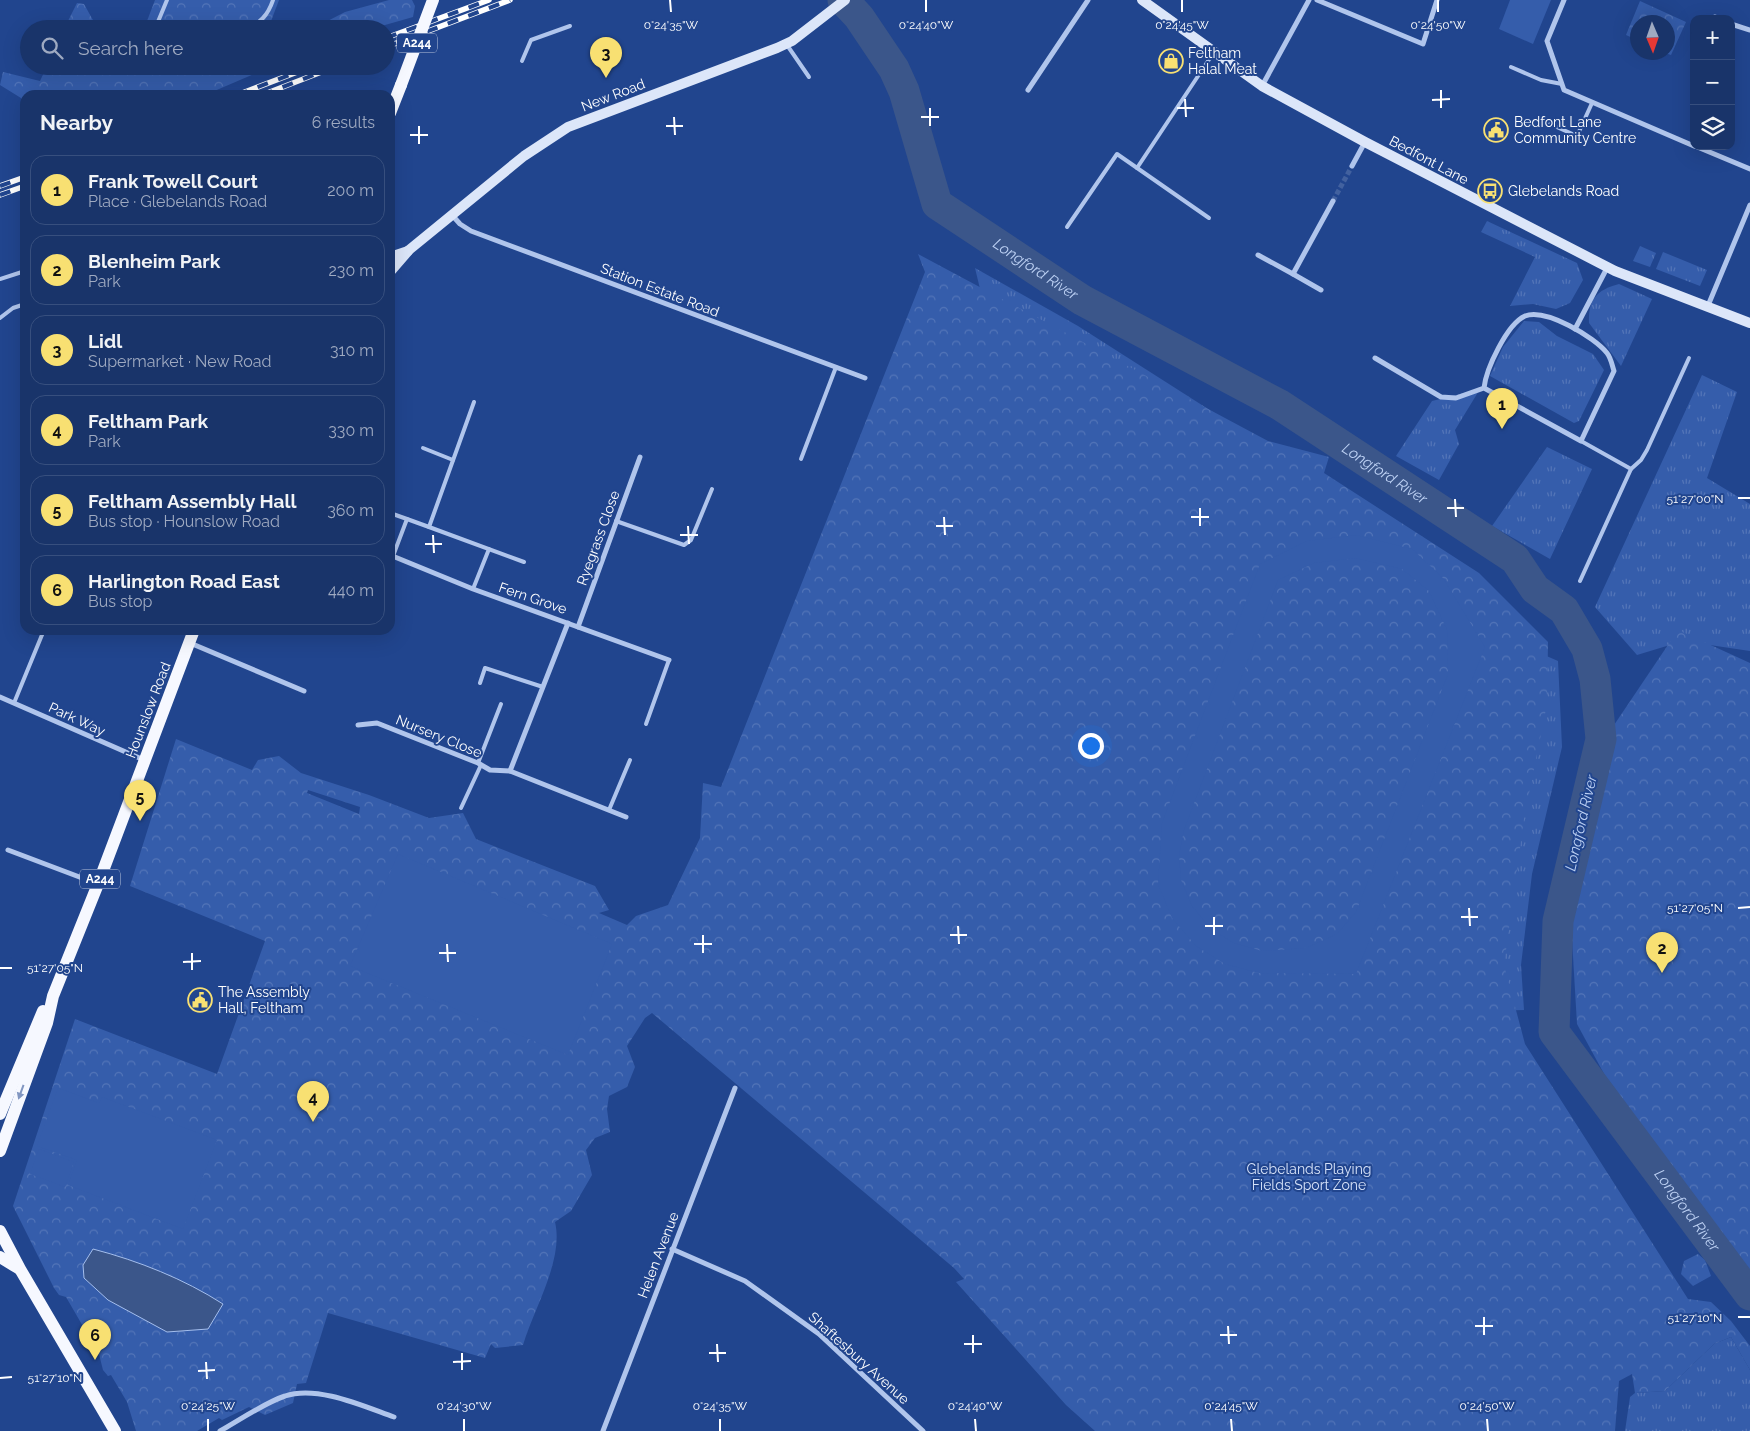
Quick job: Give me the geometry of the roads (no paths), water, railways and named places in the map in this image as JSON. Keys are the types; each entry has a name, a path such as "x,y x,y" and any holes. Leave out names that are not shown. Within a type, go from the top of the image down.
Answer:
{"main road":[{"name":"A244","path":"395,100 433,0"},
{"name":"New Road","path":"410,250 524,156 568,127 786,43 845,0"},
{"name":"Bedfont Lane","path":"1142,0 1262,86 1365,142 1607,268 1750,323"},
{"path":"395,255 410,250"},
{"path":"395,266 410,250"},
{"name":"Hounslow Road","path":"0,1151 46,1023 53,996 98,884 192,635"},
{"name":"Hounslow Road","path":"1,1112 40,1017 53,996"},
{"path":"0,1232 115,1431"},
{"path":"0,1257 20,1269"}],"street":[{"path":"1028,90 1088,0"},
{"path":"1262,86 1308,0"},
{"path":"1317,0 1422,44 1437,0"},
{"path":"1564,0 1547,41 1564,90 1690,144"},
{"path":"1735,25 1750,30"},
{"path":"1352,166 1365,142"},
{"path":"1703,150 1750,170"},
{"path":"1293,274 1333,201"},
{"path":"1707,308 1750,206"},
{"name":"Station Estate Road","path":"452,215 460,224 471,231 865,378"},
{"path":"1258,255 1321,290"},
{"path":"1575,329 1607,268"},
{"path":"1375,358 1441,397 1456,398 1484,388 1581,441 1614,371 1604,350 1575,329 1539,314 1524,317 1518,321 1502,342 1485,378 1484,388"},
{"name":"Ryegrass Close","path":"578,627 640,457"},
{"name":"Fern Grove","path":"395,558 473,589 669,660"},
{"path":"510,771 568,623"},
{"path":"189,643 304,691"},
{"name":"Park Way","path":"0,696 145,761"},
{"name":"Nursery Close","path":"358,725 377,723 480,764 490,770 510,771 626,817"},
{"path":"8,850 98,884"},
{"name":"Helen Avenue","path":"602,1431 734,1088"},
{"name":"Shaftesbury Avenue","path":"672,1249 745,1281 812,1328 923,1431"},
{"path":"220,1431 285,1396 302,1394 340,1398 394,1417"}],"lane":[{"path":"159,20 167,0"},
{"path":"261,20 268,15 273,0"},
{"path":"522,61 532,40 570,26"},
{"path":"786,43 809,77"},
{"path":"1137,168 1214,52"},
{"path":"1511,67 1541,80 1562,84"},
{"path":"1550,124 1577,136 1592,103"},
{"path":"1067,227 1117,154 1209,218"},
{"path":"0,280 20,273"},
{"path":"0,318 20,306"},
{"path":"1580,581 1631,469 1641,460 1689,358"},
{"path":"801,459 836,367"},
{"path":"430,528 474,402"},
{"path":"1581,441 1631,469"},
{"path":"423,448 454,460"},
{"path":"616,521 684,545 691,540 712,489"},
{"path":"395,515 524,562"},
{"path":"395,547 407,519"},
{"path":"473,589 489,549"},
{"path":"14,703 42,635"},
{"path":"646,724 669,660"},
{"path":"480,683 485,668 543,687"},
{"path":"461,808 480,764 501,704"},
{"path":"609,810 630,760"}],"waterway":[{"name":"Longford River","path":"843,0 859,17 894,69 904,91 937,204 1082,300 1280,405 1515,559 1535,589 1564,610 1587,649 1595,679 1601,739 1558,921 1554,1032 1750,1295"}],"tunnel":[{"path":"1333,201 1352,166"}],"railway":[{"path":"395,35 489,0"},
{"path":"395,44 510,0"},
{"path":"250,90 289,75"},
{"path":"275,90 314,75"},
{"path":"0,186 20,179"},
{"path":"0,195 20,188"}],"place":[{"name":"Feltham Halal Meat","path":"1171,61"},
{"name":"Lidl","path":"606,78"},
{"name":"Bedfont Lane Community Centre","path":"1496,130"},
{"name":"Glebelands Road","path":"1490,191"},
{"name":"Frank Towell Court","path":"1502,429"},
{"name":"Feltham Assembly Hall","path":"140,821"},
{"name":"Blenheim Park","path":"1662,973"},
{"name":"The Assembly Hall, Feltham","path":"200,1000"},
{"name":"Feltham Park","path":"313,1122"},
{"name":"Harlington Road East","path":"95,1360"}],"park label":[{"name":"Glebelands Playing Fields Sport Zone","path":"1309,1178"}]}
